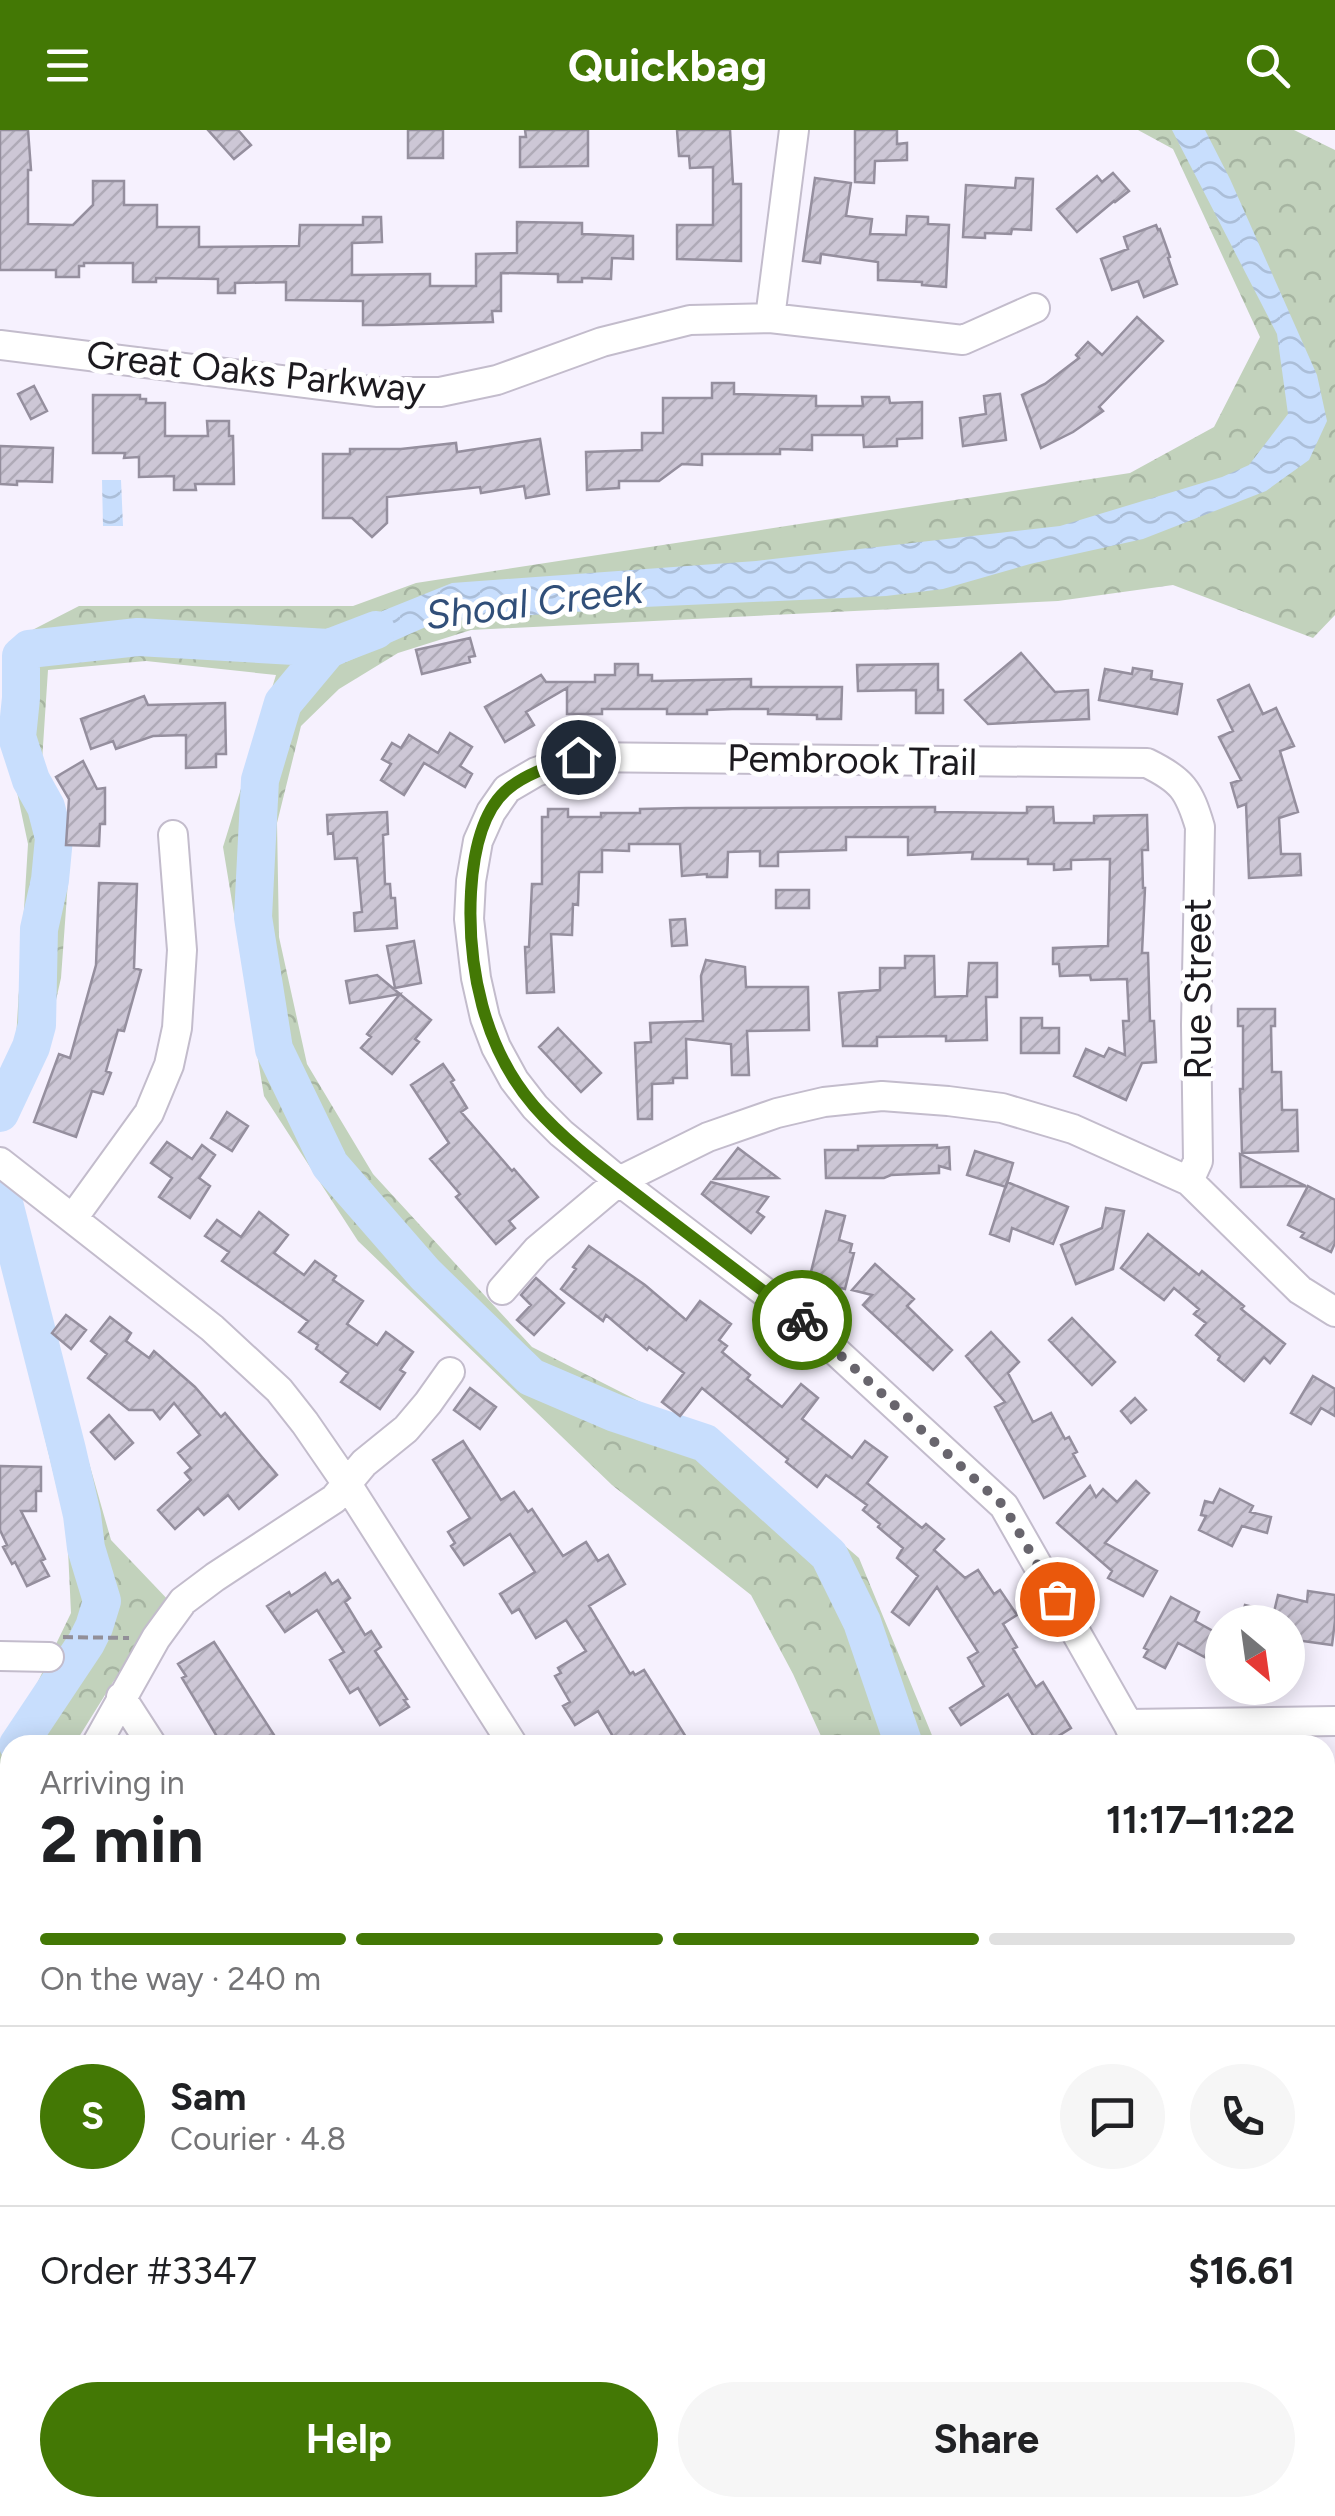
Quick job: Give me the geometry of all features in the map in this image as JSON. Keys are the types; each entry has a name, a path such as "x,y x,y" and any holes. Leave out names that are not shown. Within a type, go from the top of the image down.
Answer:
{"street":[{"path":"770,318 794,130"},
{"name":"Great Oaks Parkway","path":"0,345 378,392 440,392 497,380 602,342 690,320 770,318 963,340 1035,308"},
{"name":"Pembrook Trail","path":"619,1181 534,1107 505,1064 486,1018 476,978 469,920 472,880 478,840 507,789 536,772 578,757 1128,762 1148,763 1174,776 1191,796"},
{"name":"Rue Street","path":"1189,1182 1198,1161 1200,826 1191,796"},
{"path":"73,1218 149,1113 170,1065 182,950 174,835"},
{"path":"502,1290 537,1250 619,1181 708,1137 777,1113 824,1102 882,1096 1002,1108 1073,1129 1189,1182 1300,1290 1335,1312"},
{"path":"0,1162 212,1328 278,1390 347,1484 507,1735"},
{"path":"619,1181 804,1322 1004,1506 1133,1734 1335,1722"},
{"path":"101,1735 156,1638 183,1601 334,1500 364,1463 406,1429 450,1372"},
{"path":"0,1656 49,1658"},
{"path":"121,1697 146,1735"}],"path":[{"path":"72,1637 114,1638"}],"green space":[{"path":"1138,130 1294,130 1335,150 1335,615 1313,638 1173,585 1058,601 471,630 398,653 339,689 301,726 277,823 279,937 307,1064 373,1174 532,1347 680,1422 718,1436 859,1558 932,1735 820,1735 751,1595 612,1485 358,1241 264,1096 223,847 276,675 146,661 48,670 42,761 56,803 68,881 61,978 42,1062 12,1126 0,1118 0,1071 16,1039 28,844 11,764 9,642 79,606 353,606 416,583 1130,473 1214,427 1260,337 1173,149"},
{"path":"0,1191 23,1211 30,1256 111,1540 172,1604 113,1682 80,1735 8,1735 16,1727 71,1613 67,1529 0,1254"}],"water":[{"path":"1172,130 1205,130 1317,375 1327,421 1309,460 1266,491 1143,539 1030,564 943,589 886,596 644,607 437,622 335,667 325,634 452,583 756,561 1060,526 1222,477 1249,465 1288,414 1277,334"},
{"path":"102,480 121,480 123,526 103,526"}],"building":[{"path":"0,130 28,130 28,224 73,225 93,205 93,181 124,181 124,205 157,205 157,227 199,227 199,247 299,246 300,225 363,225 363,217 381,217 382,242 352,243 352,275 430,274 430,286 476,286 476,254 517,253 517,222 582,223 582,234 633,236 633,259 612,258 611,279 558,282 558,274 501,273 501,311 492,311 493,322 383,325 363,325 363,301 286,300 286,282 235,283 235,293 218,293 218,279 156,278 156,282 133,282 133,263 84,263 79,266 79,277 56,277 56,270 0,270"},
{"path":"208,130 238,130 251,145 234,159"},
{"path":"408,130 443,130 443,158 408,158"},
{"path":"525,130 588,130 588,166 520,167 520,137 526,137"},
{"path":"677,130 730,130 733,184 741,184 741,261 677,259 677,225 713,225 713,167 690,168 689,156 679,156"},
{"path":"855,130 897,130 897,144 907,143 907,160 875,161 874,183 855,182"},
{"path":"1113,173 1129,191 1077,232 1057,209 1097,176 1102,182"},
{"path":"815,178 851,183 846,216 872,219 870,234 906,235 907,216 928,217 928,224 949,225 946,287 878,280 878,262 821,254 820,263 803,261"},
{"path":"1016,178 1033,179 1031,230 985,233 985,238 963,237 966,185 1015,188"},
{"path":"1156,225 1177,284 1144,297 1138,281 1112,290 1101,259 1128,249 1124,237"},
{"path":"1137,317 1163,341 1099,407 1103,411 1041,448 1022,395 1045,384 1079,358 1076,355 1088,342 1102,355"},
{"path":"712,383 734,383 734,394 816,396 816,406 863,406 862,397 889,397 890,403 922,402 922,438 897,439 897,446 864,447 863,435 812,435 812,450 702,454 702,465 682,464 659,481 619,481 619,488 587,490 586,452 642,450 642,433 663,433 663,398 712,398"},
{"path":"34,386 47,411 31,419 18,394"},
{"path":"1000,394 1006,440 963,446 960,418 986,414 984,396"},
{"path":"93,395 140,395 146,403 165,403 165,436 208,436 207,421 229,421 234,484 195,484 196,490 174,490 174,476 139,477 139,457 93,453"},
{"path":"540,439 549,494 526,498 524,486 481,493 480,487 387,497 387,523 372,537 352,518 323,518 323,454 456,443 457,452"},
{"path":"0,446 53,448 52,482 0,484"},
{"path":"470,638 475,656 469,657 470,662 422,674 416,650"},
{"path":"1021,653 1055,692 1088,690 1089,719 988,724 965,700"},
{"path":"615,664 638,664 638,675 652,675 652,681 751,679 751,687 842,687 841,719 768,714 768,709 667,714 667,709 602,709 602,714 567,714 567,688 526,712 534,725 505,742 485,707 541,675 546,682 595,682 595,675 615,675"},
{"path":"938,664 943,713 916,713 916,690 858,691 857,665"},
{"path":"1133,668 1152,671 1151,679 1182,684 1177,714 1099,700 1105,669 1132,674"},
{"path":"1249,685 1263,714 1276,708 1294,746 1280,751 1298,812 1279,818 1281,854 1300,854 1301,875 1249,878 1246,804 1238,807 1231,783 1241,780 1219,737 1233,731 1218,700"},
{"path":"144,696 148,705 225,703 226,754 216,754 216,767 186,768 186,735 153,736 116,749 113,741 91,749 81,719"},
{"path":"450,733 472,747 460,766 472,774 465,787 424,763 404,795 381,780 391,764 382,759 392,743 401,748 409,735 438,753"},
{"path":"83,761 97,789 105,788 105,824 100,824 99,846 66,845 69,799 56,777"},
{"path":"935,807 935,812 1027,813 1027,807 1053,807 1054,823 1094,823 1094,816 1147,815 1148,850 1142,850 1142,953 1148,953 1156,1062 1142,1063 1126,1100 1074,1076 1086,1049 1104,1057 1109,1048 1125,1055 1123,1021 1129,1021 1127,979 1060,976 1059,964 1053,964 1053,948 1108,946 1110,859 1071,860 1071,869 1054,870 1054,864 1028,864 1028,859 972,859 973,852 908,855 908,837 846,837 846,850 778,852 778,866 760,866 760,851 728,852 727,877 707,877 682,876 680,844 629,844 629,851 602,850 602,872 579,872 572,935 551,934 554,992 527,993 525,947 529,947 532,884 542,884 542,817 548,817 548,809 568,809 568,817 601,817 601,813 640,813 640,809"},
{"path":"387,812 388,834 383,835 385,884 390,884 391,898 395,898 397,928 355,931 354,913 362,912 357,858 335,859 327,815"},
{"path":"99,883 137,884 134,968 141,970 124,1031 118,1030 103,1094 92,1091 76,1137 34,1122 59,1054 70,1058 96,965"},
{"path":"776,890 809,890 809,908 776,908"},
{"path":"685,919 687,945 672,946 670,920"},
{"path":"414,941 421,983 395,988 387,946"},
{"path":"905,956 934,956 935,997 967,996 969,963 997,963 997,997 986,997 987,1040 877,1037 877,1046 843,1046 839,993 880,990 880,968 905,968"},
{"path":"706,960 745,967 746,987 808,987 809,1030 747,1031 749,1075 732,1075 731,1044 686,1039 687,1078 652,1084 652,1119 638,1119 635,1043 651,1042 650,1023 703,1021 701,976"},
{"path":"377,975 400,994 350,1003 346,981"},
{"path":"400,994 431,1020 415,1039 419,1042 392,1074 361,1048 371,1037 367,1034"},
{"path":"1238,1009 1275,1009 1275,1026 1271,1026 1272,1072 1281,1072 1282,1110 1297,1110 1298,1151 1242,1153 1243,1026 1238,1026"},
{"path":"1021,1018 1042,1018 1042,1028 1059,1028 1059,1053 1021,1053"},
{"path":"558,1028 601,1073 581,1092 539,1047"},
{"path":"443,1064 467,1108 461,1112 538,1197 509,1221 515,1228 496,1244 430,1159 449,1143 411,1085"},
{"path":"227,1112 248,1126 232,1151 211,1138"},
{"path":"167,1142 192,1159 202,1145 215,1155 199,1178 210,1186 190,1218 159,1197 172,1178 151,1163"},
{"path":"949,1147 950,1169 939,1166 939,1173 826,1178 825,1150"},
{"path":"738,1148 778,1178 714,1179"},
{"path":"975,1151 1013,1163 1006,1187 967,1175"},
{"path":"1240,1154 1306,1186 1241,1187"},
{"path":"711,1182 768,1197 757,1212 764,1217 751,1233 702,1194"},
{"path":"1007,1182 1068,1207 1053,1244 1012,1228 1009,1241 990,1234"},
{"path":"1308,1186 1335,1200 1335,1243 1331,1252 1301,1237 1304,1233 1288,1225"},
{"path":"1106,1208 1124,1211 1113,1269 1076,1284 1061,1245 1102,1228"},
{"path":"826,1211 845,1216 839,1240 852,1244 850,1252 854,1253 845,1289 809,1280"},
{"path":"259,1212 288,1235 274,1253 304,1275 315,1261 336,1276 333,1280 363,1301 347,1324 377,1345 386,1332 413,1352 400,1370 405,1373 380,1409 341,1382 348,1373 299,1332 308,1321 222,1261 229,1252 205,1236 217,1220 241,1237"},
{"path":"1148,1234 1199,1275 1202,1271 1285,1344 1270,1363 1264,1357 1244,1381 1196,1335 1206,1323 1194,1314 1199,1309 1174,1288 1164,1300 1121,1268"},
{"path":"589,1246 686,1320 700,1301 731,1324 719,1340 727,1346 722,1352 750,1375 747,1379 782,1407 801,1384 818,1398 802,1419 852,1458 865,1441 887,1457 867,1483 922,1528 926,1524 944,1539 934,1550 965,1578 978,1570 994,1594 1000,1590 1017,1615 1003,1624 1017,1647 1013,1649 1036,1687 1043,1682 1071,1728 1060,1735 1033,1735 1008,1694 961,1725 950,1708 984,1686 968,1658 978,1652 937,1587 909,1625 892,1612 918,1576 897,1558 903,1548 863,1510 867,1505 826,1475 817,1487 702,1388 680,1416 662,1402 684,1373 649,1347 647,1350 606,1315 603,1321 561,1289 576,1269 573,1267"},
{"path":"875,1264 914,1299 907,1306 952,1350 933,1370 863,1305 872,1295 852,1290"},
{"path":"536,1278 564,1303 534,1335 517,1320 531,1305 521,1295"},
{"path":"66,1315 86,1330 71,1349 52,1333"},
{"path":"110,1317 131,1333 126,1341 149,1358 154,1351 195,1387 221,1417 225,1413 277,1475 239,1509 228,1495 204,1515 198,1508 175,1529 158,1510 191,1480 185,1473 191,1468 178,1453 200,1435 174,1403 160,1419 153,1410 129,1410 88,1378 107,1354 91,1341"},
{"path":"1072,1318 1115,1362 1092,1385 1049,1340"},
{"path":"991,1332 1019,1362 1008,1373 1033,1422 1051,1413 1065,1439 1069,1437 1085,1476 1044,1498 995,1407 1005,1402 966,1356"},
{"path":"1313,1376 1335,1389 1335,1416 1321,1408 1311,1424 1291,1413"},
{"path":"470,1388 496,1407 480,1429 454,1410"},
{"path":"1135,1398 1146,1410 1131,1423 1121,1411"},
{"path":"109,1415 133,1443 115,1459 91,1432"},
{"path":"463,1441 501,1500 514,1492 528,1512 532,1509 563,1556 586,1542 598,1561 608,1555 625,1584 589,1606 630,1674 644,1670 685,1735 612,1735 598,1711 575,1725 563,1706 570,1702 555,1676 561,1673 558,1668 586,1651 566,1620 536,1638 519,1609 512,1613 500,1594 535,1572 510,1534 464,1565 451,1546 455,1543 448,1532 470,1518 433,1460"},
{"path":"0,1466 41,1467 36,1511 21,1511 45,1559 41,1561 49,1576 27,1586 3,1547 7,1545 0,1530"},
{"path":"1136,1481 1149,1493 1105,1543 1157,1571 1143,1596 1108,1578 1112,1571 1057,1523 1090,1486 1096,1497 1103,1489 1117,1502"},
{"path":"1220,1489 1253,1506 1250,1512 1271,1517 1267,1533 1242,1526 1232,1546 1199,1530 1206,1516 1201,1515 1205,1501 1213,1503"},
{"path":"325,1573 332,1584 338,1580 350,1598 345,1602 365,1635 371,1631 381,1647 375,1651 407,1699 404,1700 409,1707 380,1725 358,1688 350,1693 330,1660 344,1652 317,1610 285,1632 267,1606 289,1592 291,1596"},
{"path":"1308,1591 1335,1595 1332,1645 1305,1641 1305,1605 1276,1605 1278,1595 1307,1602"},
{"path":"1171,1597 1199,1612 1195,1621 1205,1627 1205,1657 1178,1643 1165,1668 1144,1657 1148,1650 1144,1648"},
{"path":"214,1642 274,1735 216,1735 182,1678 186,1676 178,1664"}],"waterway":[{"name":"Shoal Creek","path":"376,630 329,648 283,703 260,780 253,917 274,1049 330,1165 425,1274 531,1377 615,1413 705,1443 829,1555 862,1622 901,1735"},
{"path":"0,1113 37,1025 39,929 54,838 46,807 31,780 17,737 21,656 29,649 138,637 329,648"},
{"path":"2,1195 102,1601 86,1643 25,1735"}],"way so far":[{"path":"802,1320 1004,1506 1057,1599"}],"route":[{"path":"578,757 536,772 507,789 478,840 469,920 476,978 496,1047 534,1107 561,1133 802,1320"}]}
